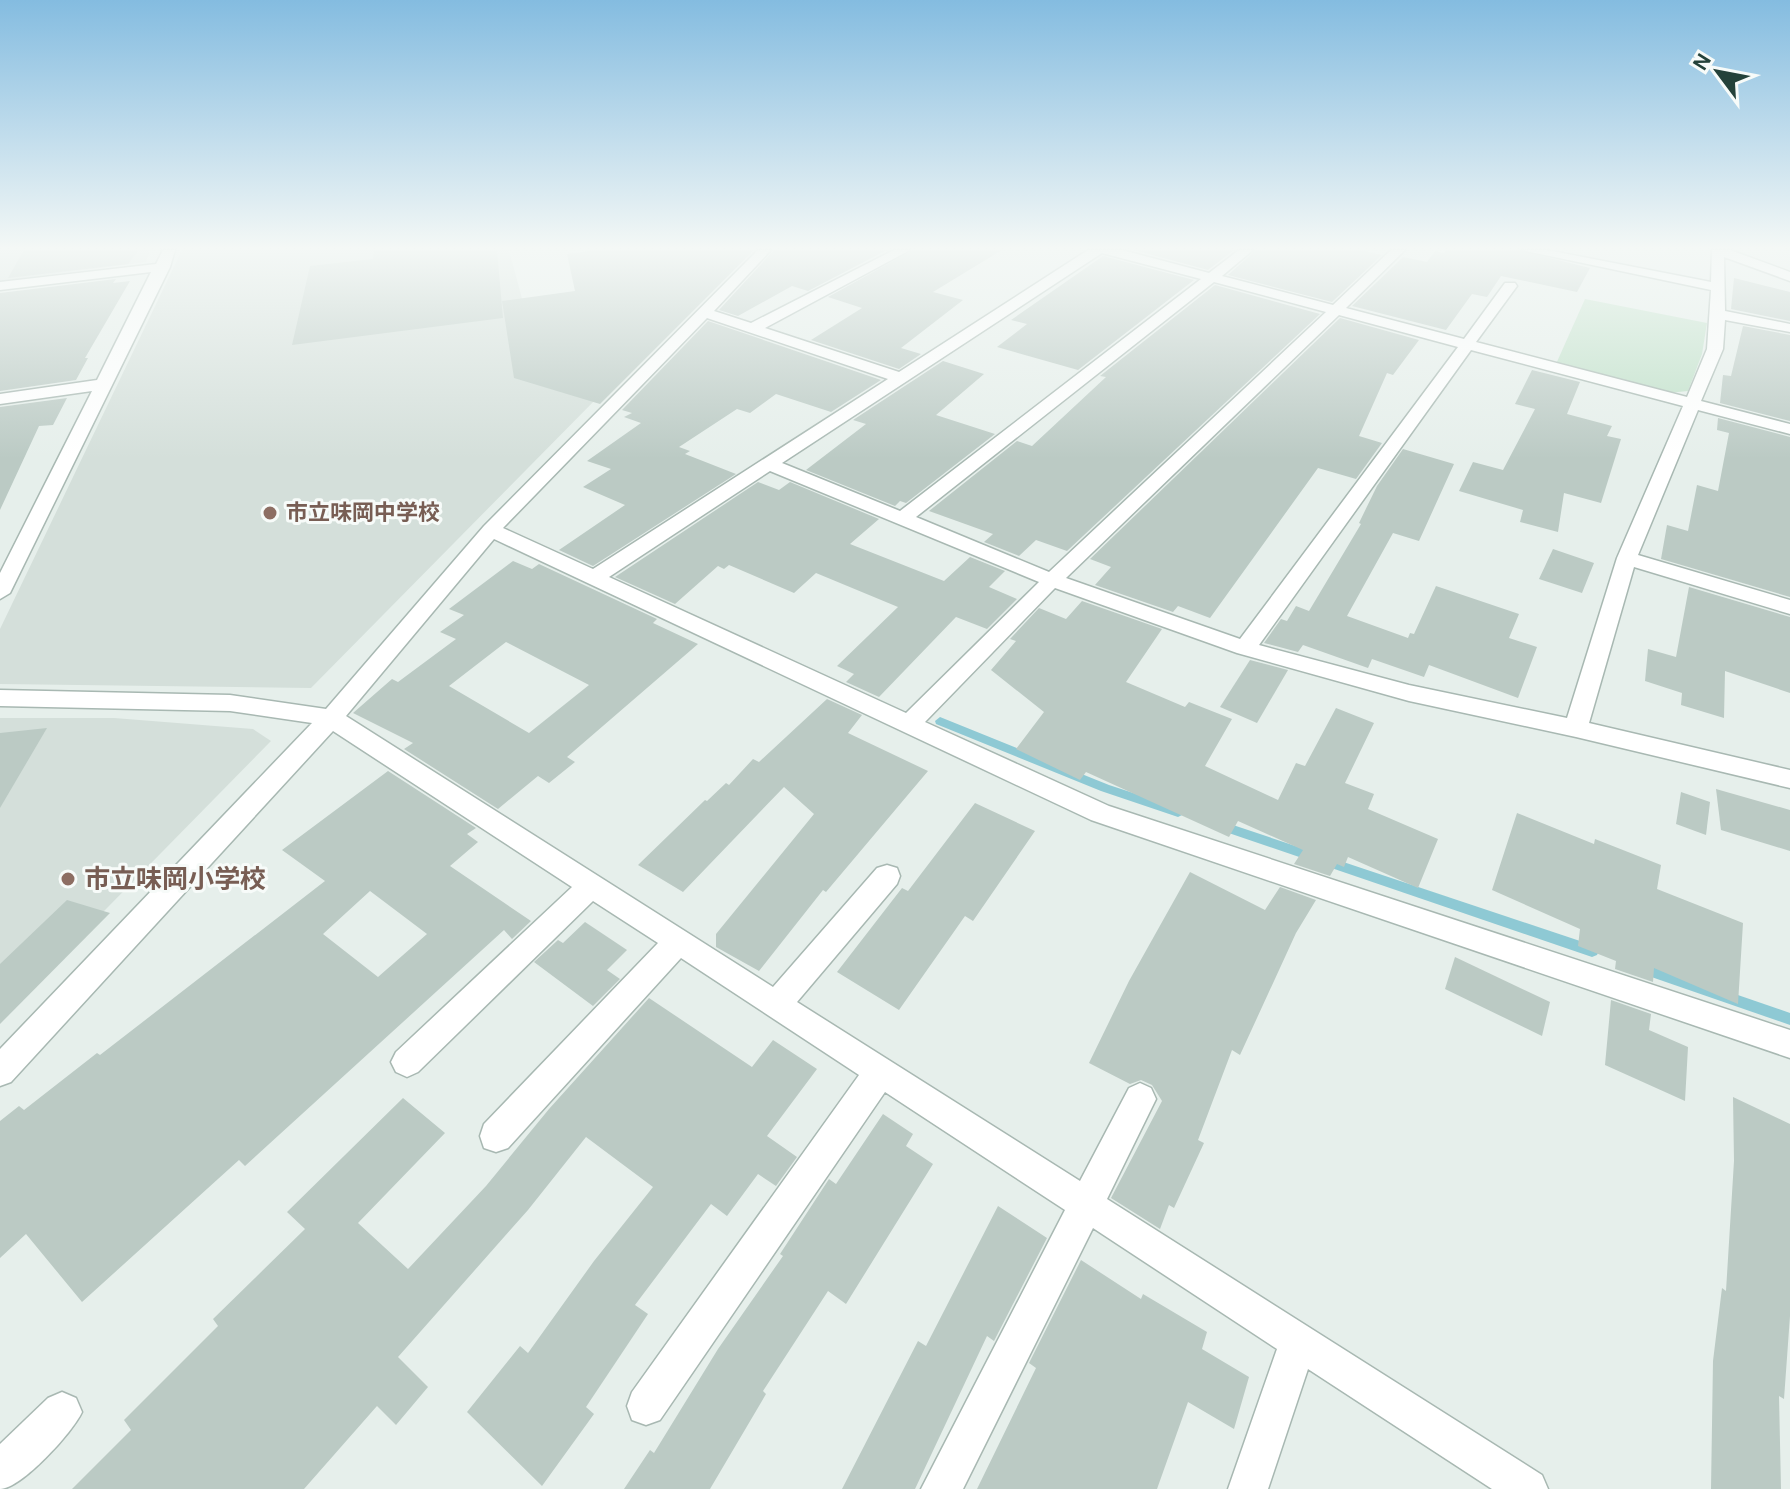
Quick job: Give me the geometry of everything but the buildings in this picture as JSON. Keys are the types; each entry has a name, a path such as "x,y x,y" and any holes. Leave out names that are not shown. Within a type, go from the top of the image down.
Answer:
{"street":[{"path":"0,593 137,319"},
{"path":"0,1071 331,718 491,530 701,319"},
{"path":"727,319 900,378"},
{"path":"753,328 769,319"},
{"path":"592,579 990,319"},
{"path":"902,519 1158,319"},
{"path":"908,725 1052,580 1323,319"},
{"path":"1374,319 1790,429"},
{"path":"1245,648 1487,319"},
{"path":"1576,728 1627,558 1715,349 1718,319"},
{"path":"1746,319 1790,328"},
{"path":"0,399 105,384"},
{"path":"769,464 1052,580 1245,648 1409,693 1576,728 1790,779"},
{"path":"491,530 1100,813 1790,1044"},
{"path":"1627,558 1790,607"},
{"path":"0,698 230,703 331,718 1528,1489"},
{"path":"777,1004 887,876"},
{"path":"407,1062 592,885"},
{"path":"496,1136 679,941"},
{"path":"646,1406 881,1071"},
{"path":"941,1489 1140,1099"},
{"path":"1248,1489 1299,1341"},
{"path":"0,1472 62,1412"}],"shaded area":[{"name":"市立味岡中学校","path":"149,319 528,319 598,397 311,688 0,684 0,629"},
{"name":"市立味岡小学校","path":"0,718 114,718 253,729 271,741 0,1017"}],"green space":[{"path":"1576,319 1689,319 1707,323 1702,354 1688,391 1668,393 1556,364"}],"waterway":[{"path":"940,721 1105,788 1178,812"},
{"path":"1221,826 1592,951"},
{"path":"1642,968 1790,1019"}],"place":[{"name":"市立味岡中学校","path":"270,513"},
{"name":"市立味岡小学校","path":"68,879"}]}
